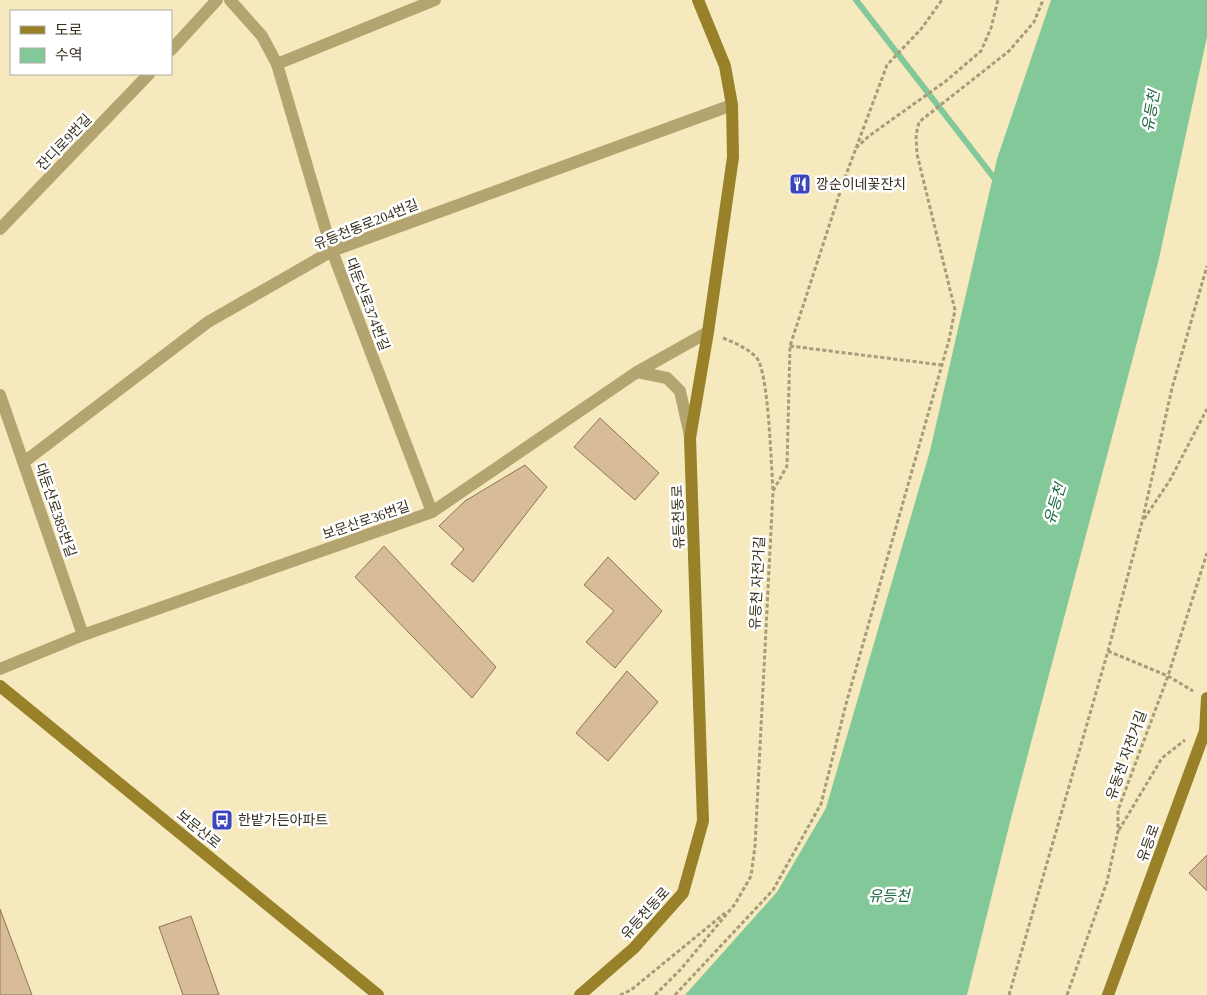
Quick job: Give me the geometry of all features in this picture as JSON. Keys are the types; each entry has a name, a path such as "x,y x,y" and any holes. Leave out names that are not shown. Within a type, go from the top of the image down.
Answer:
{"main road":[{"name":"유등천동로","path":"580,995 634,948 683,893 703,821 690,438 708,332 733,157 732,105 725,66 698,0"},
{"name":"보문산로","path":"0,686 378,995"},
{"name":"유등로","path":"1108,995 1206,732 1207,698"}],"street":[{"path":"172,49 217,0"},
{"name":"대둔산로374번길","path":"230,0 262,36 277,64 332,250 432,512"},
{"path":"277,64 435,0"},
{"name":"잔디로9번길","path":"0,229 148,75"},
{"name":"유등천동로204번길","path":"24,462 208,322 332,250 732,105"},
{"name":"보문산로36번길","path":"0,669 83,635 432,512 637,372 708,332"},
{"path":"637,372 667,378 680,391 690,438"},
{"name":"대둔산로385번길","path":"0,396 83,635"}],"path":[{"path":"854,151 887,65 921,29 942,0"},
{"path":"854,151 869,136 907,107 946,82 981,51 991,28 998,0"},
{"path":"674,995 772,890 821,804 846,704 942,365 955,310 917,154 916,135 919,122 1009,51 1034,22 1043,0"},
{"name":"유등천 자전거길","path":"655,995 681,969 735,904 750,876 756,846 773,491 787,466 790,346 854,151"},
{"path":"1009,995 1108,651 1142,522 1172,388 1207,266"},
{"path":"708,332 740,345 758,358 764,380 773,491"},
{"path":"790,346 942,365"},
{"path":"1142,522 1170,480 1207,409"},
{"name":"유동천 자전거길","path":"1066,995 1107,882 1118,831 1118,810 1168,676 1207,554"},
{"path":"1108,651 1168,676 1194,692"},
{"path":"1118,831 1162,758 1180,742 1206,732"},
{"path":"620,995 631,990 697,938 735,904"}],"water":[{"name":"유등천","path":"1051,0 1207,0 1207,37 1158,263 1010,822 967,995 685,995 777,892 826,808 930,451 997,159"}],"building":[{"path":"600,418 659,473 635,500 574,447"},
{"path":"525,465 547,487 473,582 451,564 464,549 439,526 465,501"},
{"path":"384,546 496,667 472,698 355,577"},
{"path":"608,557 662,611 615,668 586,642 614,611 584,585"},
{"path":"627,671 658,702 608,761 576,733"},
{"path":"1207,855 1207,891 1189,873"},
{"path":"0,909 32,995 0,995"},
{"path":"191,916 219,995 183,995 159,927"}],"waterway":[{"path":"856,0 998,183"}],"place":[{"name":"깡순이네꽃잔치","path":"800,184"},
{"name":"한밭가든아파트","path":"222,820"}]}
